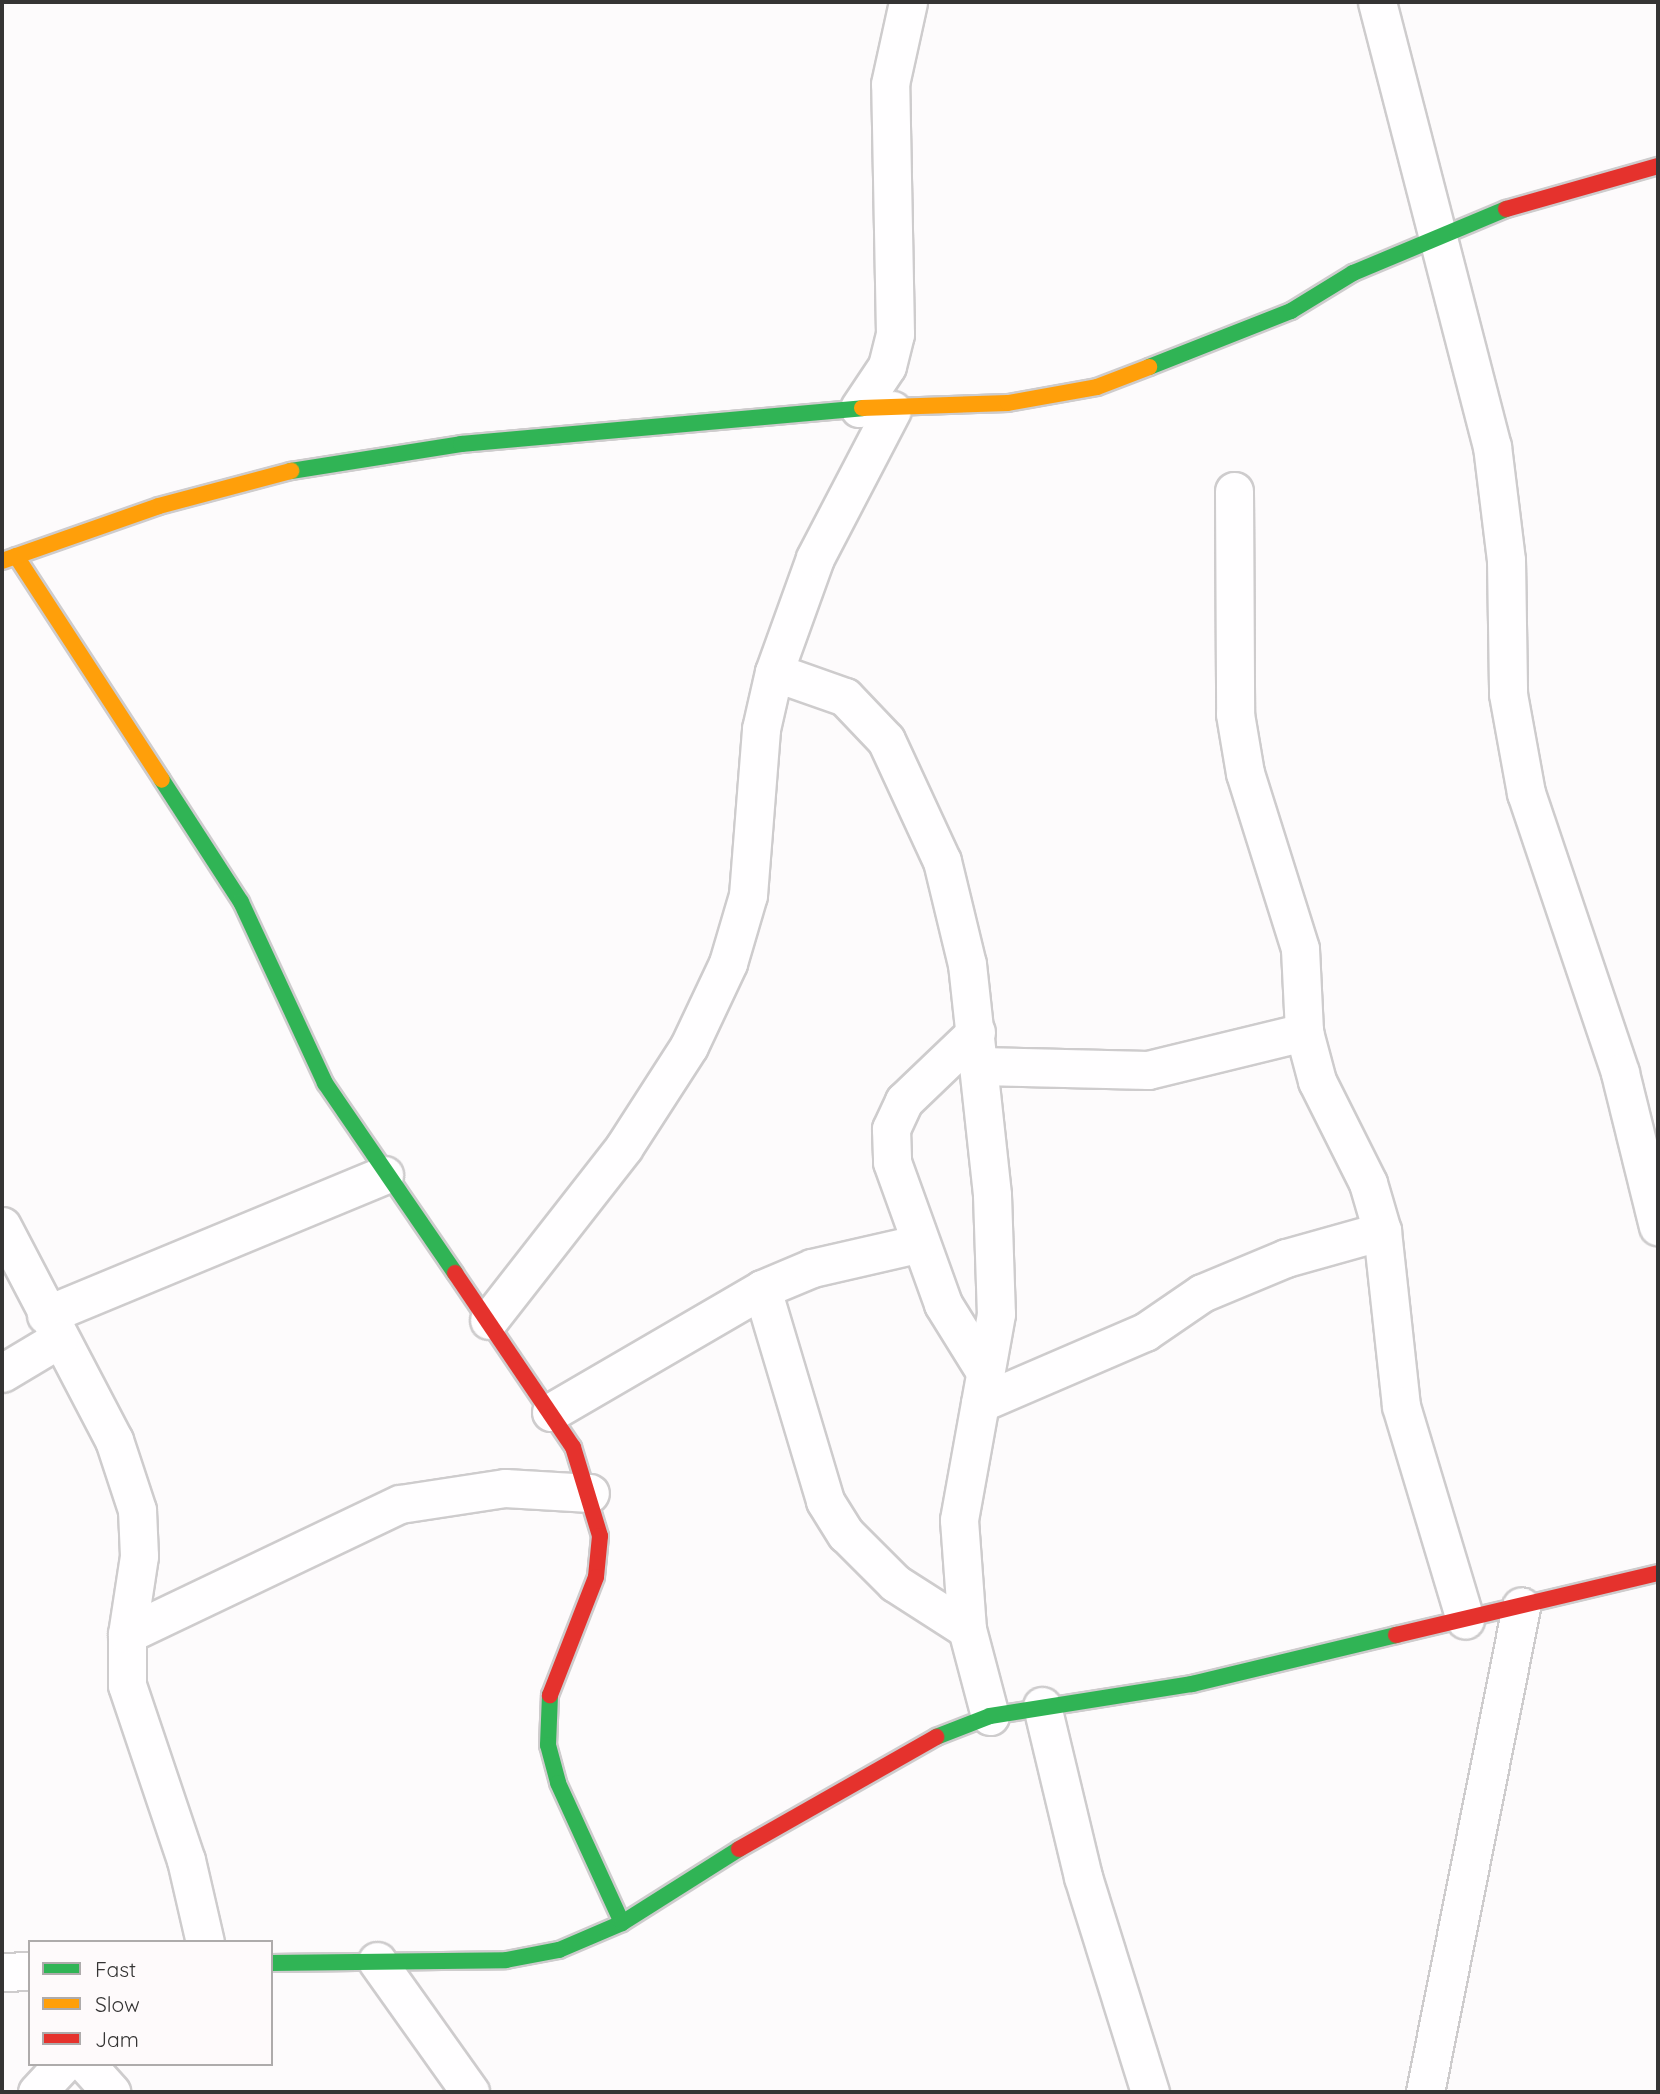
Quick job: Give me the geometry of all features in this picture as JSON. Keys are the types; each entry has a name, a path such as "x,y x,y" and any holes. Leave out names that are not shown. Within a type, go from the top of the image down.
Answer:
{"street":[{"path":"489,1320 624,1147 689,1046 727,963 748,895 761,729 774,672 815,558 875,409 895,334 890,84 908,2"},
{"path":"1377,2 1494,459 1506,560 1508,694 1526,793 1620,1073 1658,1226"},
{"path":"622,1923 558,1783 548,1745 548,1700 596,1577 600,1536 590,1493 551,1412 489,1320 384,1175 325,1083 241,902 7,556 159,506 316,465 461,444 875,409 1008,402 1097,387 1291,311 1436,234 1658,166"},
{"path":"1234,491 1235,714 1245,773 1300,948 1304,1032 1317,1081 1368,1182 1382,1231 1401,1406 1465,1620"},
{"path":"774,672 845,697 886,740 942,861 978,1049 996,1314 959,1520 967,1629 990,1716"},
{"path":"982,1386 918,1244 892,1162 891,1129 904,1101 978,1049 1149,1070 1304,1032"},
{"path":"2,1373 52,1327 384,1175"},
{"path":"2,1226 52,1327 114,1440 137,1510 139,1556 127,1634 127,1685 186,1860 205,1940"},
{"path":"982,1386 1145,1332 1202,1293 1297,1254 1382,1231"},
{"path":"551,1412 762,1289 812,1268 918,1244"},
{"path":"762,1289 825,1501 846,1534 895,1583 967,1629"},
{"path":"127,1634 400,1504 505,1488 590,1493"},
{"path":"273,1963 506,1960 559,1950 622,1923 870,1769 990,1716 1192,1684 1658,1573"},
{"path":"1425,2092 1521,1606"},
{"path":"1042,1706 1083,1877 1150,2092"},
{"path":"377,1961 470,2092"},
{"path":"2,1972 28,1971"},
{"path":"37,2092 61,2066"},
{"path":"88,2066 111,2092"}],"traffic: fast":[{"path":"1149,367 1291,311 1353,273 1506,209"},
{"path":"291,471 461,444 862,408"},
{"path":"162,780 241,902 325,1083 455,1273"},
{"path":"936,1737 990,1716 1192,1684 1396,1635"},
{"path":"550,1695 548,1745 558,1783 622,1923"},
{"path":"273,1963 506,1960 559,1950 622,1923 739,1849"}],"traffic: slow":[{"path":"862,408 1008,403 1097,387 1149,367"},
{"path":"2,561 159,506 291,471"},
{"path":"16,556 162,780"}],"traffic: jam":[{"path":"1506,209 1658,166"},
{"path":"455,1273 573,1447 600,1536 596,1577 550,1695"},
{"path":"1396,1635 1658,1573"},
{"path":"739,1849 936,1737"}]}
